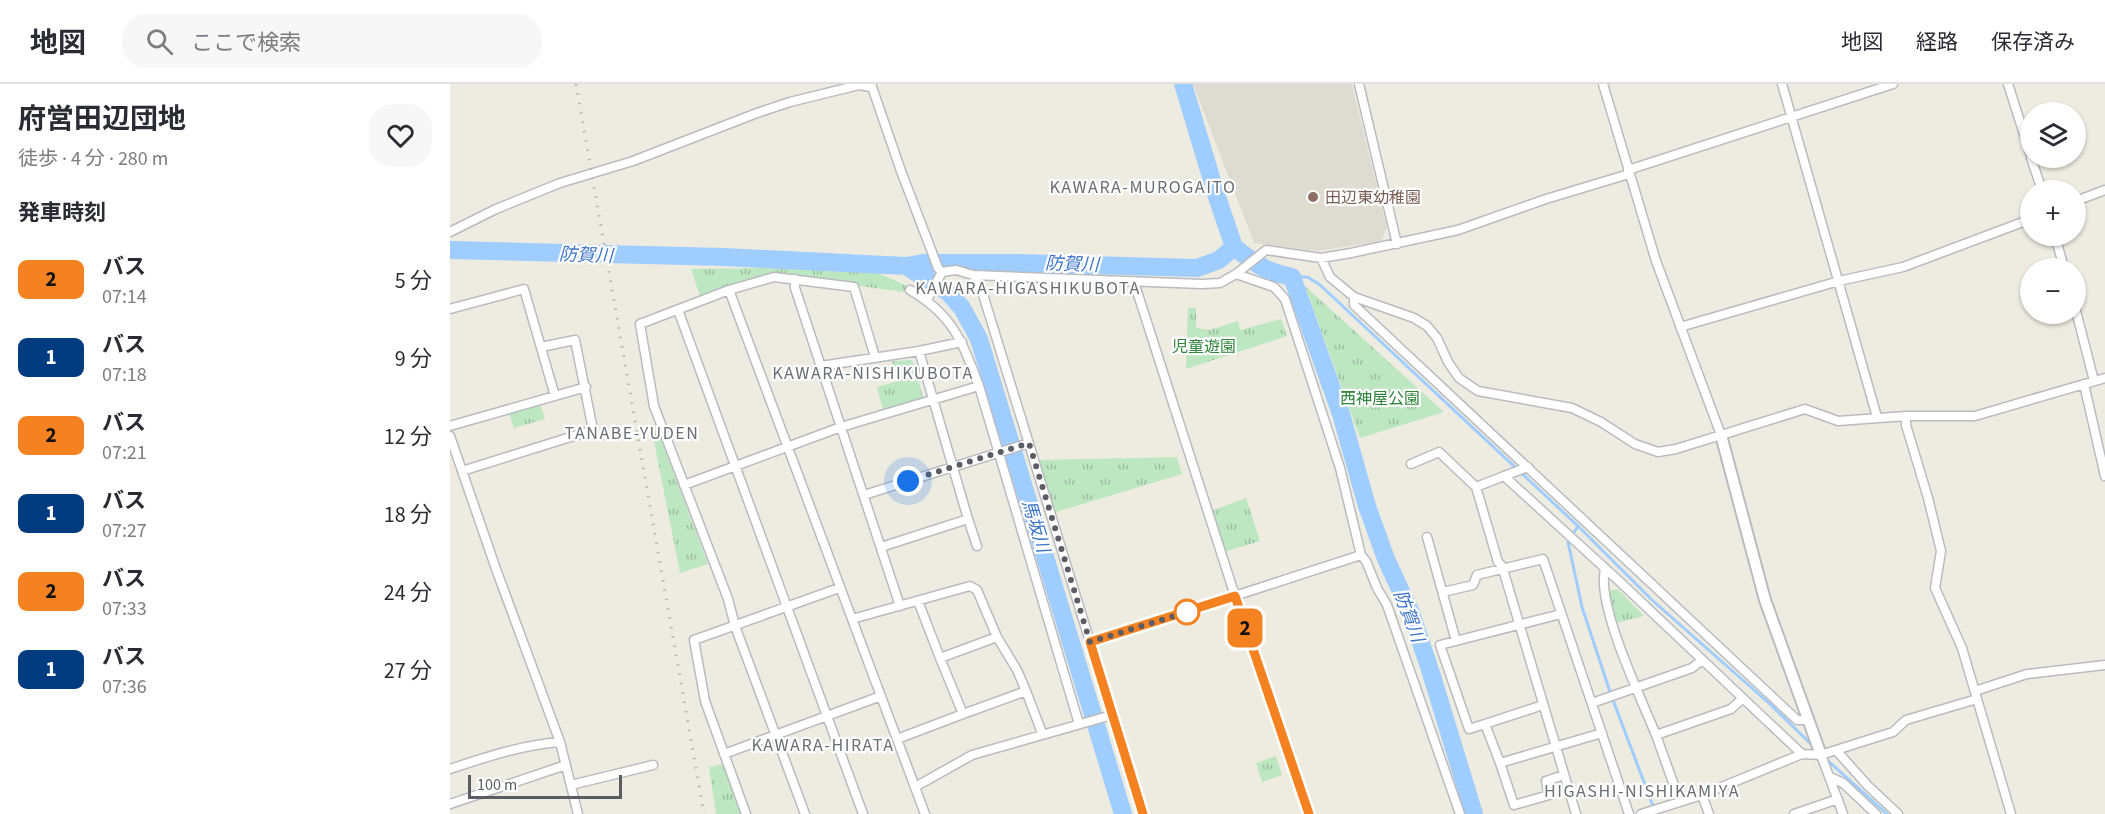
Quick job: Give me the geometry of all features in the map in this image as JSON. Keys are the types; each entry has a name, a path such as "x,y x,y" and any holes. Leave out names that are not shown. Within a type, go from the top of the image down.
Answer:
{"street":[{"path":"1604,84 1656,261 1721,435 1765,600 1843,814"},
{"path":"1782,84 1876,417"},
{"path":"940,272 956,270 974,275 1220,283 1266,250 1321,258 1458,230 1893,84"},
{"path":"2008,84 2020,122"},
{"path":"450,232 496,208 560,183 633,161 757,112 859,85 871,85 940,272 929,296"},
{"path":"1362,85 1397,244"},
{"path":"2086,197 2105,190"},
{"path":"1680,327 1839,281 1902,267 2020,223"},
{"path":"1321,258 1330,277 1354,297 1414,318 1427,326 1437,338 1448,362 1459,378 1478,391 1572,408 1601,422 1635,444 1658,453 1805,409 1838,421 1876,417 1975,416 2105,378"},
{"path":"1239,271 1274,287 1285,299 1340,468 1361,555 1387,605 1460,814"},
{"path":"974,275 981,288 1025,445 1090,642 1110,715 1143,814"},
{"path":"805,814 735,626 728,599 654,406 640,324 729,290 774,277 854,287 875,357"},
{"path":"795,279 795,288 900,606"},
{"path":"1134,282 1235,596 1309,814"},
{"path":"450,309 524,289 555,396"},
{"path":"729,290 925,814"},
{"path":"910,290 929,296 962,342 1002,452 1083,723"},
{"path":"1354,297 1354,305 1797,720 1808,720"},
{"path":"678,310 864,814"},
{"path":"2079,324 2094,381"},
{"path":"462,471 593,430 575,340 541,347"},
{"path":"821,366 962,342"},
{"path":"919,351 977,546"},
{"path":"2085,384 2105,476"},
{"path":"684,485 786,446 978,386"},
{"path":"450,426 586,387"},
{"path":"1906,416 1906,424 1941,551 1935,588 1962,648 2011,814"},
{"path":"450,436 560,742 578,814"},
{"path":"864,495 1025,445"},
{"path":"1411,464 1439,452 1476,487 1498,562 1503,569 1576,814"},
{"path":"1476,487 1528,467"},
{"path":"1504,476 1802,753"},
{"path":"881,547 969,519"},
{"path":"1427,537 1456,641"},
{"path":"1090,642 1361,555"},
{"path":"1443,592 1473,585 1477,575 1543,559 1629,814"},
{"path":"1605,569 1603,580 1611,622 1680,802"},
{"path":"852,620 970,586 977,590 997,637 1017,670 1042,733"},
{"path":"746,814 705,701 694,640 839,588"},
{"path":"918,601 963,714"},
{"path":"1543,705 1469,729 1440,645 1561,614"},
{"path":"940,658 997,637"},
{"path":"1592,703 1692,668 1702,660"},
{"path":"1641,814 1702,795 1802,753 1821,755 1893,732 1906,720 2027,674 2105,665"},
{"path":"897,739 1026,691"},
{"path":"724,754 880,696"},
{"path":"1656,735 1731,709 1743,698"},
{"path":"915,787 972,755 1110,715"},
{"path":"1485,724 1514,805 1549,795 1546,782 1564,776"},
{"path":"1500,762 1602,734"},
{"path":"450,769 502,752 560,742"},
{"path":"1836,750 1868,786 1898,814"},
{"path":"450,804 566,765"},
{"path":"571,785 652,765"},
{"path":"1830,777 1843,783 1876,814"},
{"path":"1702,795 1709,814"},
{"path":"1794,814 1838,799"}],"shaded area":[{"path":"1193,84 1352,84 1387,228 1381,241 1317,251 1254,243"}],"green space":[{"path":"772,268 878,273 910,287 903,292 775,274 700,296 691,269"},
{"name":"西神屋公園","path":"1305,286 1444,412 1360,438"},
{"name":"児童遊園","path":"1188,308 1196,308 1196,328 1210,330 1238,321 1240,330 1281,319 1287,336 1186,369"},
{"path":"912,360 924,400 884,413 877,387 898,381 892,361"},
{"path":"540,403 545,419 514,428 509,413"},
{"path":"657,429 708,564 680,573 652,431"},
{"path":"1177,457 1182,474 1053,513 1037,460"},
{"path":"1246,498 1260,541 1224,552 1211,511"},
{"path":"1617,589 1644,616 1616,623 1609,591"},
{"path":"1276,756 1282,775 1262,782 1256,763"},
{"path":"723,764 741,814 716,814 709,767"}],"waterway":[{"path":"1183,84 1234,247"},
{"name":"防賀川","path":"1234,247 1261,266 1292,277 1341,414 1367,506 1386,559 1411,613 1474,814"},
{"name":"防賀川","path":"450,250 724,257 906,266 923,263 1018,263 1197,268 1219,260 1234,247"},
{"name":"馬坂川","path":"906,266 948,292 962,308 979,339 1123,814"},
{"path":"1292,277 1307,277 1319,284 1578,526 1652,600 1771,705 1813,746"},
{"path":"1578,526 1568,542 1582,607 1610,692 1656,814"},
{"path":"1826,759 1887,814"}],"railway":[{"path":"576,84 704,814"}],"bus line":[{"name":"2","path":"1143,814 1090,642 1235,596 1309,814"}],"place":[{"name":"田辺東幼稚園","path":"1313,197"}],"district":[{"name":"KAWARA-MUROGAITO","path":"1143,187"},
{"name":"KAWARA-HIGASHIKUBOTA","path":"1028,288"},
{"name":"KAWARA-NISHIKUBOTA","path":"873,373"},
{"name":"TANABE-YUDEN","path":"632,433"},
{"name":"KAWARA-HIRATA","path":"823,745"},
{"name":"HIGASHI-NISHIKAMIYA","path":"1642,791"}],"route":[{"path":"908,481 1029,443 1090,642 1187,612"}]}
